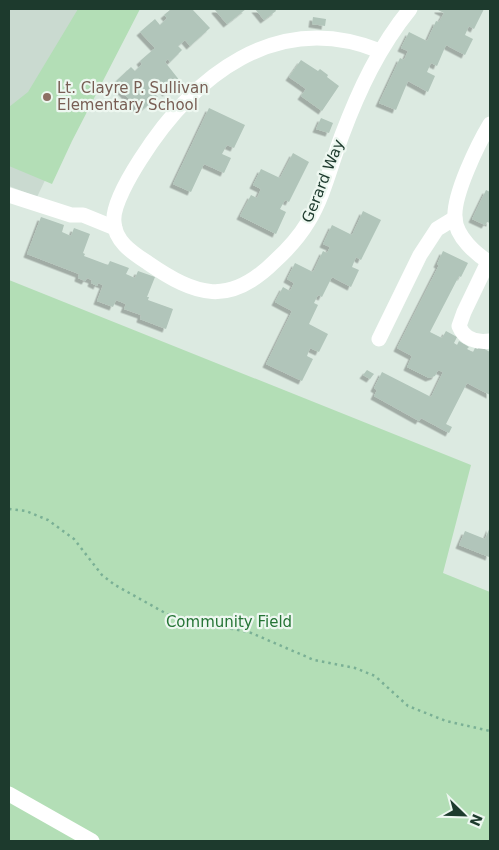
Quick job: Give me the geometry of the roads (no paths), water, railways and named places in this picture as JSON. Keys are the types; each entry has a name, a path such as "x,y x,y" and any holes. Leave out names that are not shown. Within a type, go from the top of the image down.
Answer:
{"street":[{"name":"Gerard Way","path":"115,228 122,242 129,250 173,280 195,290 214,293 226,291 256,277 284,252 308,222 360,91 380,51 410,9"},
{"path":"115,228 115,210 136,167 150,145 193,94 236,60 266,46 298,40 331,40 356,44 380,51"},
{"path":"490,124 466,172 454,218 463,238 473,250 489,262 459,326 462,334 468,338 482,342 490,341"},
{"path":"9,195 71,215 83,215 115,228"},
{"path":"379,339 420,254 437,229 454,218"},
{"path":"9,794 92,841"}],"place":[{"name":"Lt. Clayre P. Sullivan Elementary School","path":"47,97"}],"park label":[{"name":"Community Field","path":"229,622"}]}
